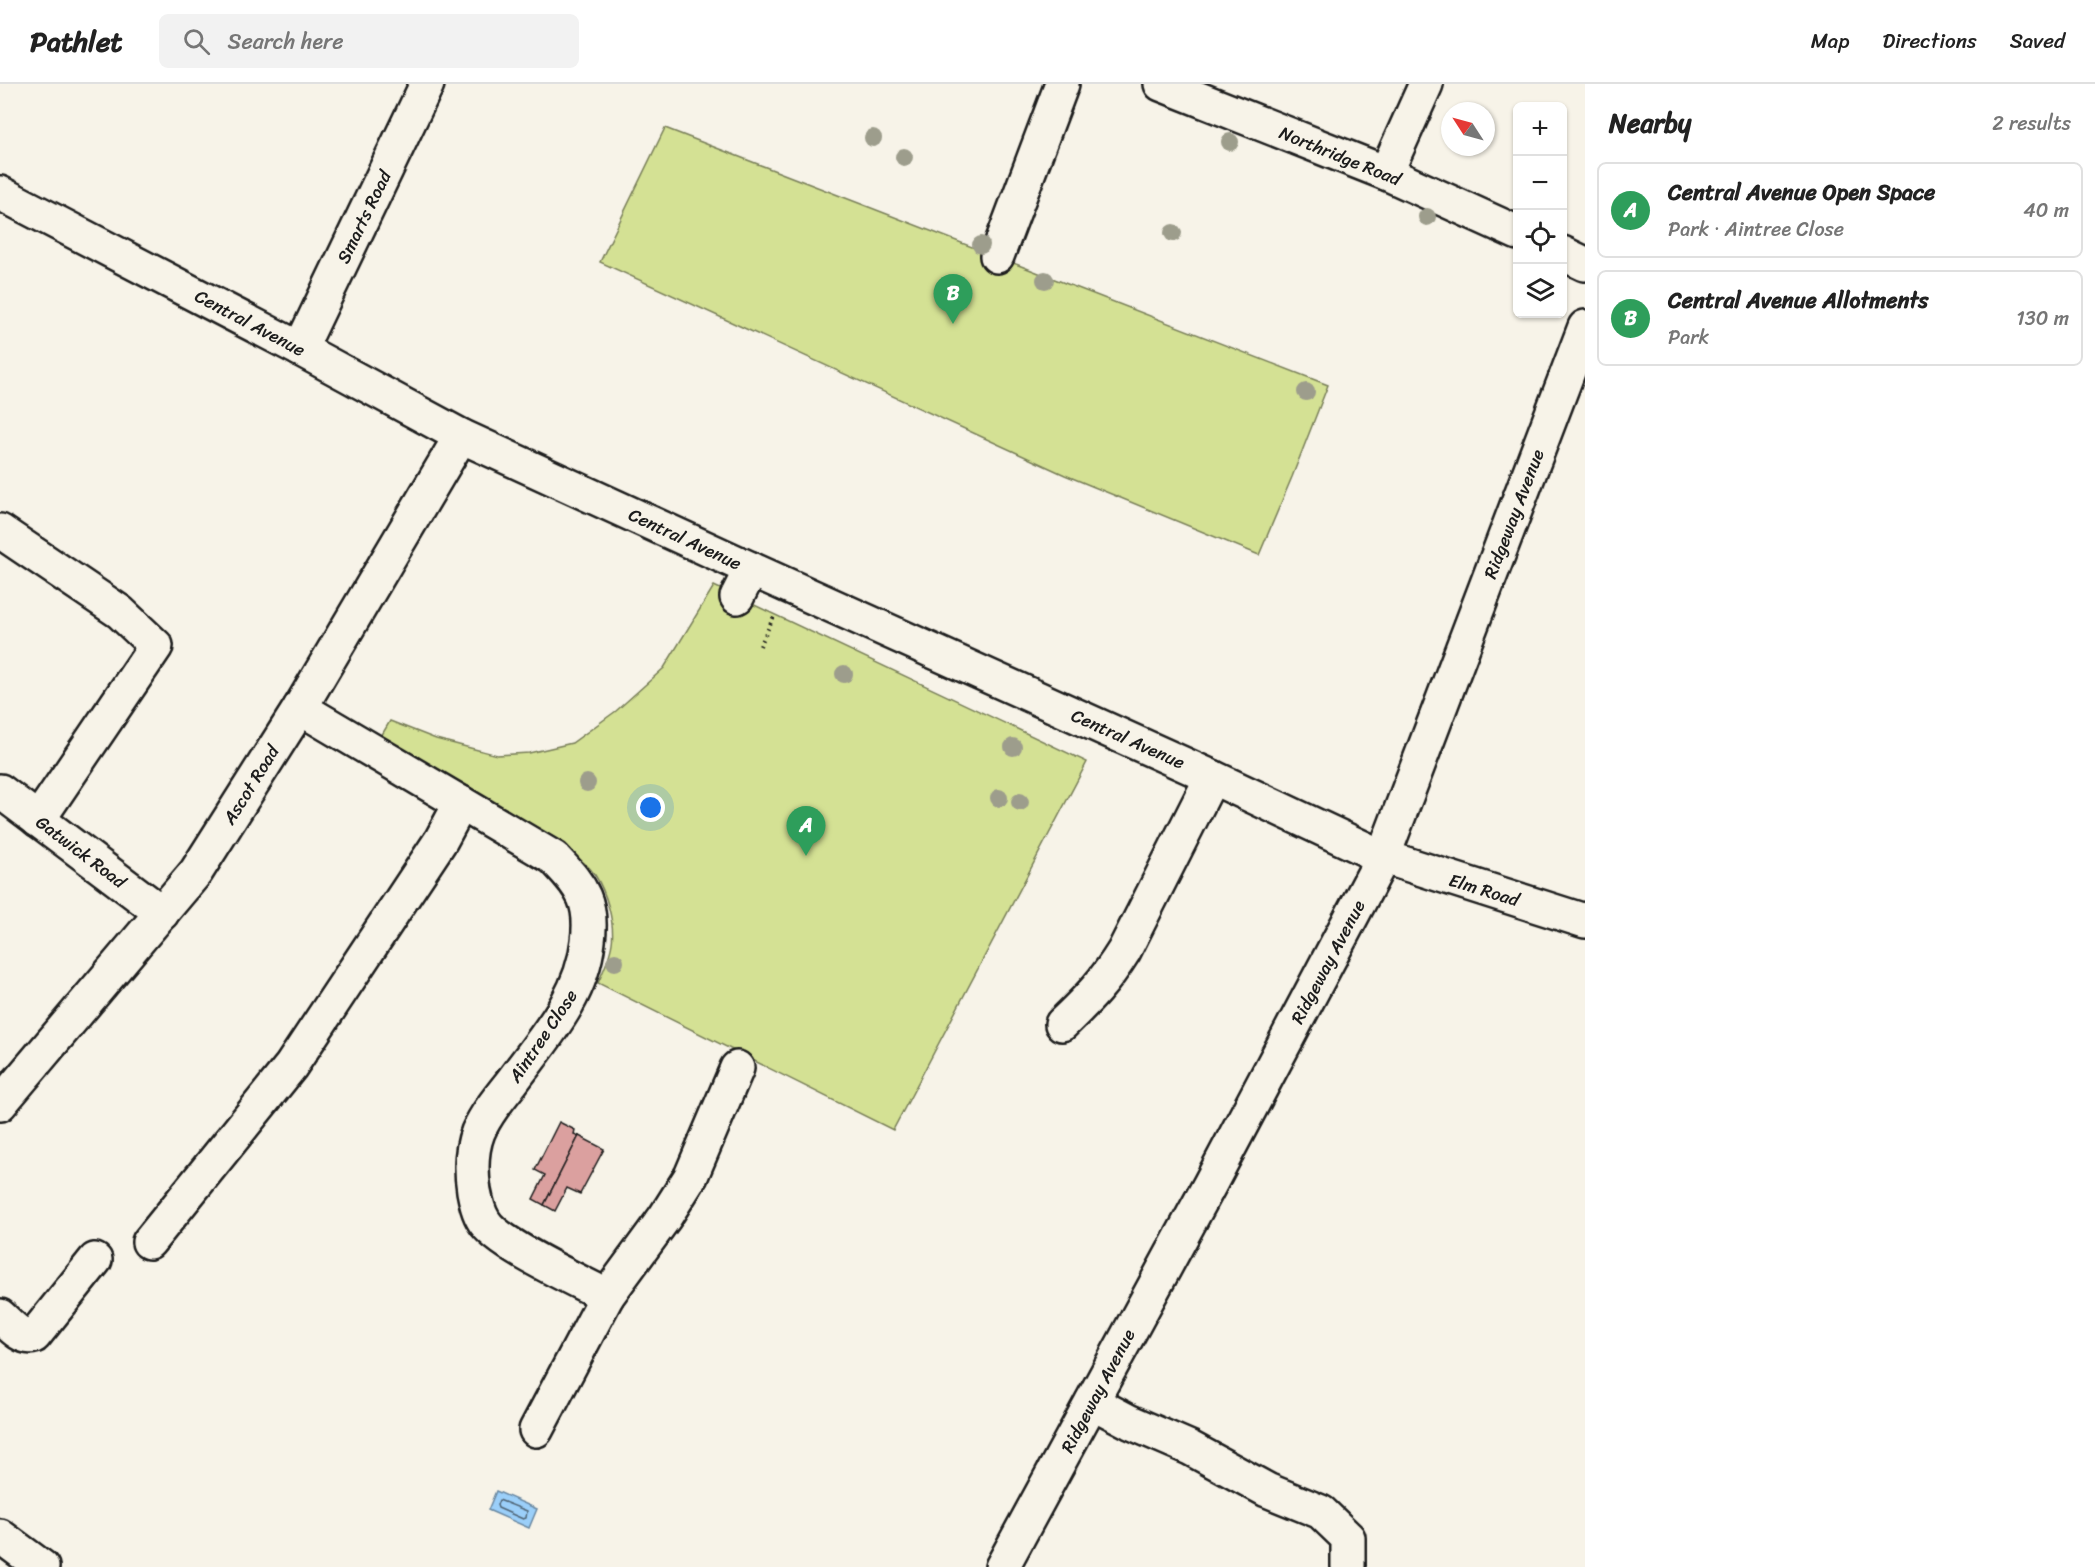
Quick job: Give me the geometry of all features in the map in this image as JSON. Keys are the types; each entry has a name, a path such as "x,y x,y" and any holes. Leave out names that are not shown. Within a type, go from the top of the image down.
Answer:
{"street":[{"name":"Smarts Road","path":"300,349 428,84"},
{"path":"997,256 1062,84"},
{"name":"Northridge Road","path":"1161,84 1386,173 1513,231"},
{"path":"1386,173 1426,84"},
{"name":"Central Avenue","path":"0,193 744,583 1212,777 1383,857"},
{"name":"Ridgeway Avenue","path":"1002,1567 1383,857 1585,327"},
{"name":"Ascot Road","path":"0,1104 196,872 300,708 461,436"},
{"path":"0,531 120,612 156,646 38,820"},
{"name":"Aintree Close","path":"300,708 554,858 572,876 584,897 591,922 580,981 564,1011 494,1106 478,1132 473,1155 472,1178 477,1205 484,1221 495,1234 607,1296"},
{"path":"1062,1024 1096,992 1124,951 1212,777"},
{"name":"Gatwick Road","path":"1,792 162,913"},
{"path":"149,1242 291,1066 441,840 461,803"},
{"name":"Elm Road","path":"1383,857 1585,921"},
{"path":"536,1430 607,1296 665,1217 691,1176 737,1068"},
{"path":"0,1316 23,1336 29,1338 34,1336 95,1260"},
{"path":"1092,1402 1130,1422 1190,1448 1267,1490 1321,1512 1348,1538 1348,1567"},
{"path":"0,1536 42,1567"}],"green space":[{"path":"665,128 1328,385 1259,555 1065,475 600,262"},
{"path":"714,586 1087,762 893,1130 598,983 610,953 613,935 606,898 592,871 566,850 380,738 390,721 436,739 497,755 529,753 572,743 616,711 664,668"}],"water":[{"path":"496,1491 537,1509 529,1528 488,1510"}],"building":[{"path":"559,1122 575,1130 574,1134 579,1136 544,1205 533,1199 545,1175 535,1170"},
{"path":"579,1136 604,1149 580,1194 567,1188 555,1211 544,1205"}],"place":[{"name":"Central Avenue Allotments","path":"953,324"},
{"name":"Central Avenue Open Space","path":"806,856"}]}
